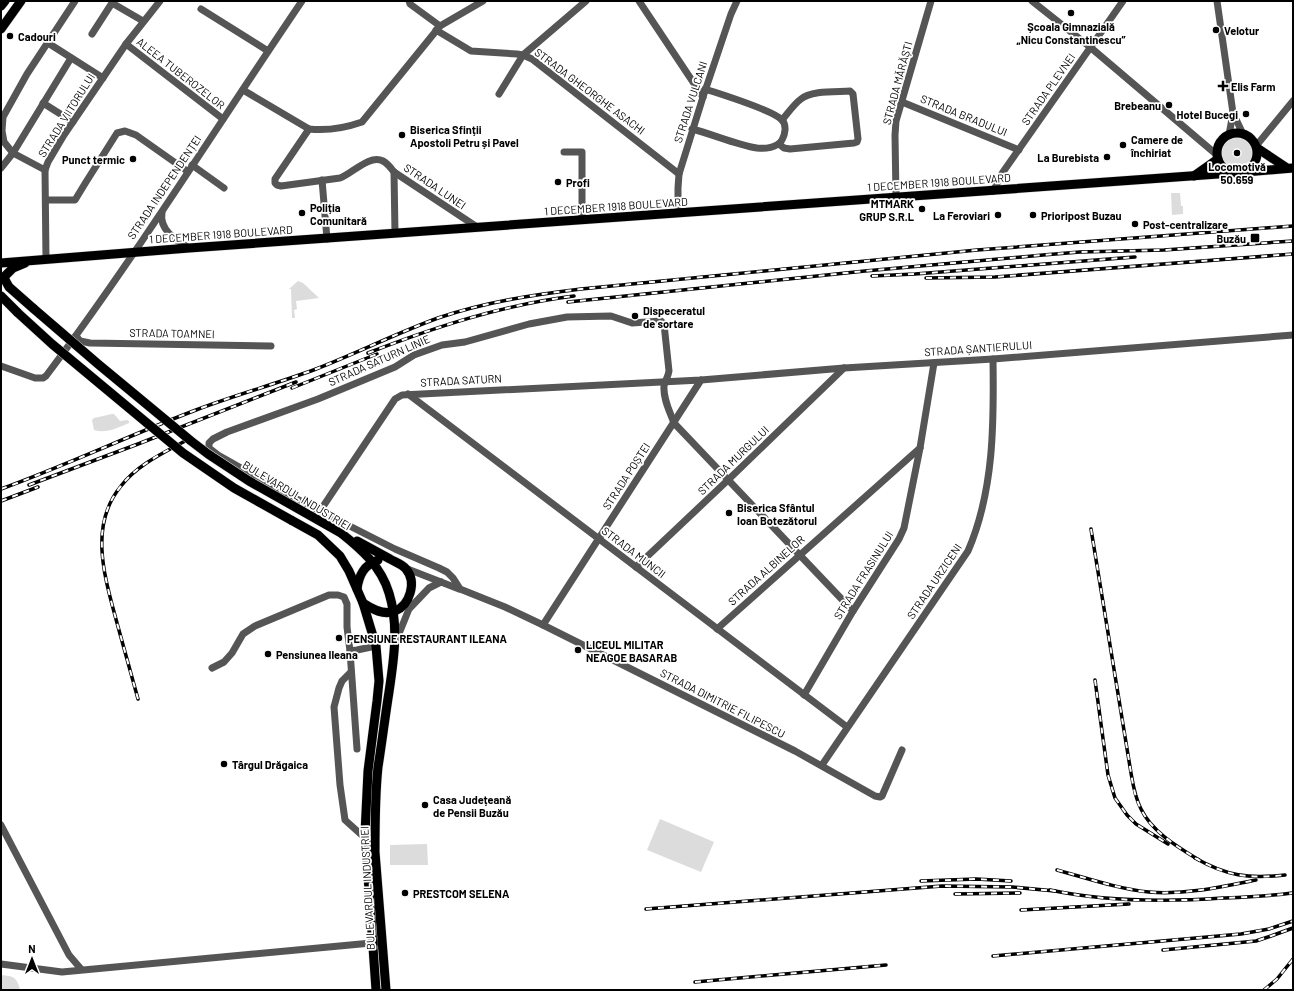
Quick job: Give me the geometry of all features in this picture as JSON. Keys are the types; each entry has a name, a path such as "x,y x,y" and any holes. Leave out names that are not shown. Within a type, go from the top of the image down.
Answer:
{"main road":[{"path":"1,6 5,1"},
{"path":"1,29 21,1"},
{"path":"1243,134 1248,137 1256,147 1290,168 1232,173 1223,168 1217,157 1218,145 1229,135 1243,134"},
{"path":"1245,172 1251,168 1255,162 1257,156 1256,147"},
{"path":"1193,177 1217,157"},
{"name":"1 DECEMBER 1918 BOULEVARD","path":"1,263 133,252 1232,173"},
{"path":"3,280 13,268 32,260"},
{"path":"1,267 4,272 3,280"},
{"name":"BULEVARDUL INDUSTRIEI","path":"3,280 9,287 98,364 208,454 256,485 340,532 372,562 385,582 394,612 395,629 378,769 375,852 377,942 376,990"},
{"name":"BULEVARDUL INDUSTRIEI","path":"1,296 52,344 188,457 234,488 318,535 340,556 349,570 363,603 376,646 379,681 368,771 365,838 377,942 386,990"},
{"path":"340,532 405,568 411,579 412,587 410,596 404,604 394,612 377,611 363,603"},
{"path":"357,589 362,571 372,562 380,559 390,559"}],"street":[{"path":"45,170 12,153 4,142 2,131 3,117 28,74 75,1"},
{"name":"STRADA VIITORULUI","path":"46,259 45,170 48,162 73,122 126,44 160,1"},
{"name":"STRADA INDEPENDENȚEI","path":"1,366 39,379 46,376 76,336 162,211 189,168 302,1"},
{"name":"STRADA GHEORGHE ASACHI","path":"409,1 410,4 438,28 471,52 523,54 532,59 679,174"},
{"path":"243,90 309,129 335,129 348,127 362,122 438,28 483,1"},
{"path":"500,94 523,54 586,1"},
{"path":"639,1 703,97"},
{"name":"STRADA VULCANI","path":"678,213 679,174 705,89 731,14 738,1"},
{"name":"STRADA MĂRĂȘTI","path":"896,197 896,121 931,1"},
{"path":"1032,1 1090,47 1217,157"},
{"name":"STRADA PLEVNEI","path":"992,191 1003,172 1123,1"},
{"path":"1217,1 1233,113 1243,134"},
{"path":"92,34 113,2 143,22"},
{"path":"201,9 268,51"},
{"path":"48,43 103,78"},
{"name":"ALEEA TUBEROZELOR","path":"126,44 223,119"},
{"path":"1,168 12,153 71,58"},
{"path":"692,129 758,148 768,148 779,144 785,131 782,120 776,116 705,89"},
{"path":"779,144 784,148 790,149 854,143 857,142 858,139 853,94 850,91 806,95 782,120"},
{"path":"1256,147 1293,101"},
{"name":"STRADA BRADULUI","path":"902,102 1019,150"},
{"path":"43,103 73,122"},
{"path":"1229,135 1233,113"},
{"path":"309,129 275,179 275,183 282,186 322,180 327,239"},
{"path":"46,200 76,200 117,133 125,131 136,135 224,188"},
{"path":"564,152 582,152 582,220"},
{"name":"STRADA LUNEI","path":"322,180 340,178 348,175 365,162 379,160 383,161 394,172 477,227"},
{"path":"394,172 395,234"},
{"path":"162,211 162,221 166,231 189,248"},
{"name":"STRADA SATURN LINIE","path":"320,511 218,455 209,448 209,443 227,432 329,395 395,367 423,352 442,345 465,342 529,324 567,317 611,316 632,323 661,321 664,324 669,371 665,382"},
{"name":"STRADA ȘANTIERULUI","path":"665,382 844,368 993,359 1293,335"},
{"name":"STRADA TOAMNEI","path":"76,336 80,341 90,343 271,346"},
{"name":"STRADA URZICENI","path":"822,765 968,551 972,542 982,512 991,454 993,423 993,359"},
{"name":"STRADA FRASINULUI","path":"804,695 853,611 899,539 904,528 920,448 934,363"},
{"name":"STRADA MURGULUI","path":"636,566 844,368"},
{"name":"STRADA POȘTEI","path":"543,625 701,380"},
{"path":"665,382 665,397 674,424 853,611"},
{"name":"STRADA SATURN","path":"320,511 396,399 402,395 665,382"},
{"name":"STRADA MUNCII","path":"408,394 847,727"},
{"name":"STRADA ALBINELOR","path":"717,629 920,448"},
{"path":"320,511 396,549 447,572 460,589"},
{"name":"STRADA DIMITRIE FILIPESCU","path":"405,568 499,604 543,625 822,765 875,796 882,796 902,750"},
{"path":"394,645 407,614 429,588 441,582"},
{"path":"212,668 224,662 232,653 243,634 255,626 329,595 344,597 347,604 347,627 357,749"},
{"path":"404,604 423,595"},
{"path":"350,651 376,646"},
{"path":"351,672 342,681 334,707 340,785 345,820 365,838"},
{"path":"1,826 69,955 81,969"},
{"path":"1,964 62,972 377,942"}],"shaded area":[{"path":"1237,138 1248,142 1252,153 1248,164 1237,168 1226,164 1222,153 1226,142"},
{"path":"1171,193 1180,193 1183,214 1172,215"},
{"path":"298,281 303,283 319,298 296,301 297,309 294,310 295,318 292,318 291,289 289,289"},
{"path":"114,414 120,421 127,420 129,423 107,431 94,430 92,420 94,418"},
{"path":"660,819 714,842 701,872 647,850"},
{"path":"427,844 428,865 390,865 390,845"},
{"path":"1,975 14,978 20,990 1,990"}],"railway":[{"path":"1,489 196,410 316,369 438,318 456,312 509,300 581,289 977,250 1293,226"},
{"path":"568,302 865,271 1043,255 1080,252 1164,250 1293,241"},
{"path":"926,278 995,277 1293,254"},
{"path":"872,276 1135,257"},
{"path":"368,353 418,334 469,318 521,305 574,296"},
{"path":"292,388 377,354"},
{"path":"29,485 296,382"},
{"path":"138,699 112,606 104,570 102,535 105,518 111,502 127,479 151,460 185,441"},
{"path":"1,501 38,487"},
{"path":"1091,529 1134,791 1141,809 1152,825 1174,844 1199,860"},
{"path":"1095,680 1108,775 1115,798 1127,815 1136,824 1168,844"},
{"path":"1195,858 1217,869 1238,875 1260,877 1285,875"},
{"path":"1057,870 1114,886 1137,891 1162,893 1216,888 1256,880"},
{"path":"921,881 976,879 1011,881"},
{"path":"646,909 942,886 1012,887 1055,891"},
{"path":"1050,890 1093,897 1136,900 1249,897 1293,893"},
{"path":"955,894 1020,893"},
{"path":"1021,910 1129,904"},
{"path":"993,956 1241,934 1269,929 1293,921"},
{"path":"1163,950 1256,941 1293,928"},
{"path":"1264,990 1277,979 1293,959"},
{"path":"695,982 886,965"}],"place":[{"name":"Școala Gimnazială „Nicu Constantinescu”","path":"1071,13"},
{"name":"Velotur","path":"1216,30"},
{"name":"Cadouri","path":"10,36"},
{"name":"Elis Farm","path":"1223,86"},
{"name":"Brebeanu","path":"1169,105"},
{"name":"Hotel Bucegi","path":"1246,114"},
{"name":"Biserica Sfinții Apostoli Petru și Pavel","path":"402,135"},
{"name":"Camere de închiriat","path":"1123,145"},
{"name":"Locomotivă 50.659","path":"1237,153"},
{"name":"La Burebista","path":"1107,157"},
{"name":"Punct termic","path":"133,159"},
{"name":"Profi","path":"558,182"},
{"name":"MTMARK GRUP S.R.L","path":"922,209"},
{"name":"Poliția Comunitară","path":"302,213"},
{"name":"La Feroviari","path":"998,215"},
{"name":"Prioripost Buzau","path":"1033,215"},
{"name":"Post-centralizare","path":"1135,224"},
{"name":"Buzău","path":"1255,238"},
{"name":"Dispeceratul de sortare","path":"635,316"},
{"name":"Biserica Sfântul Ioan Botezătorul","path":"729,513"},
{"name":"PENSIUNE RESTAURANT ILEANA","path":"339,638"},
{"name":"LICEUL MILITAR NEAGOE BASARAB","path":"578,650"},
{"name":"Pensiunea Ileana","path":"268,654"},
{"name":"Târgul Drăgaica","path":"224,764"},
{"name":"Casa Județeană de Pensii Buzău","path":"425,805"},
{"name":"PRESTCOM SELENA","path":"405,893"}]}
